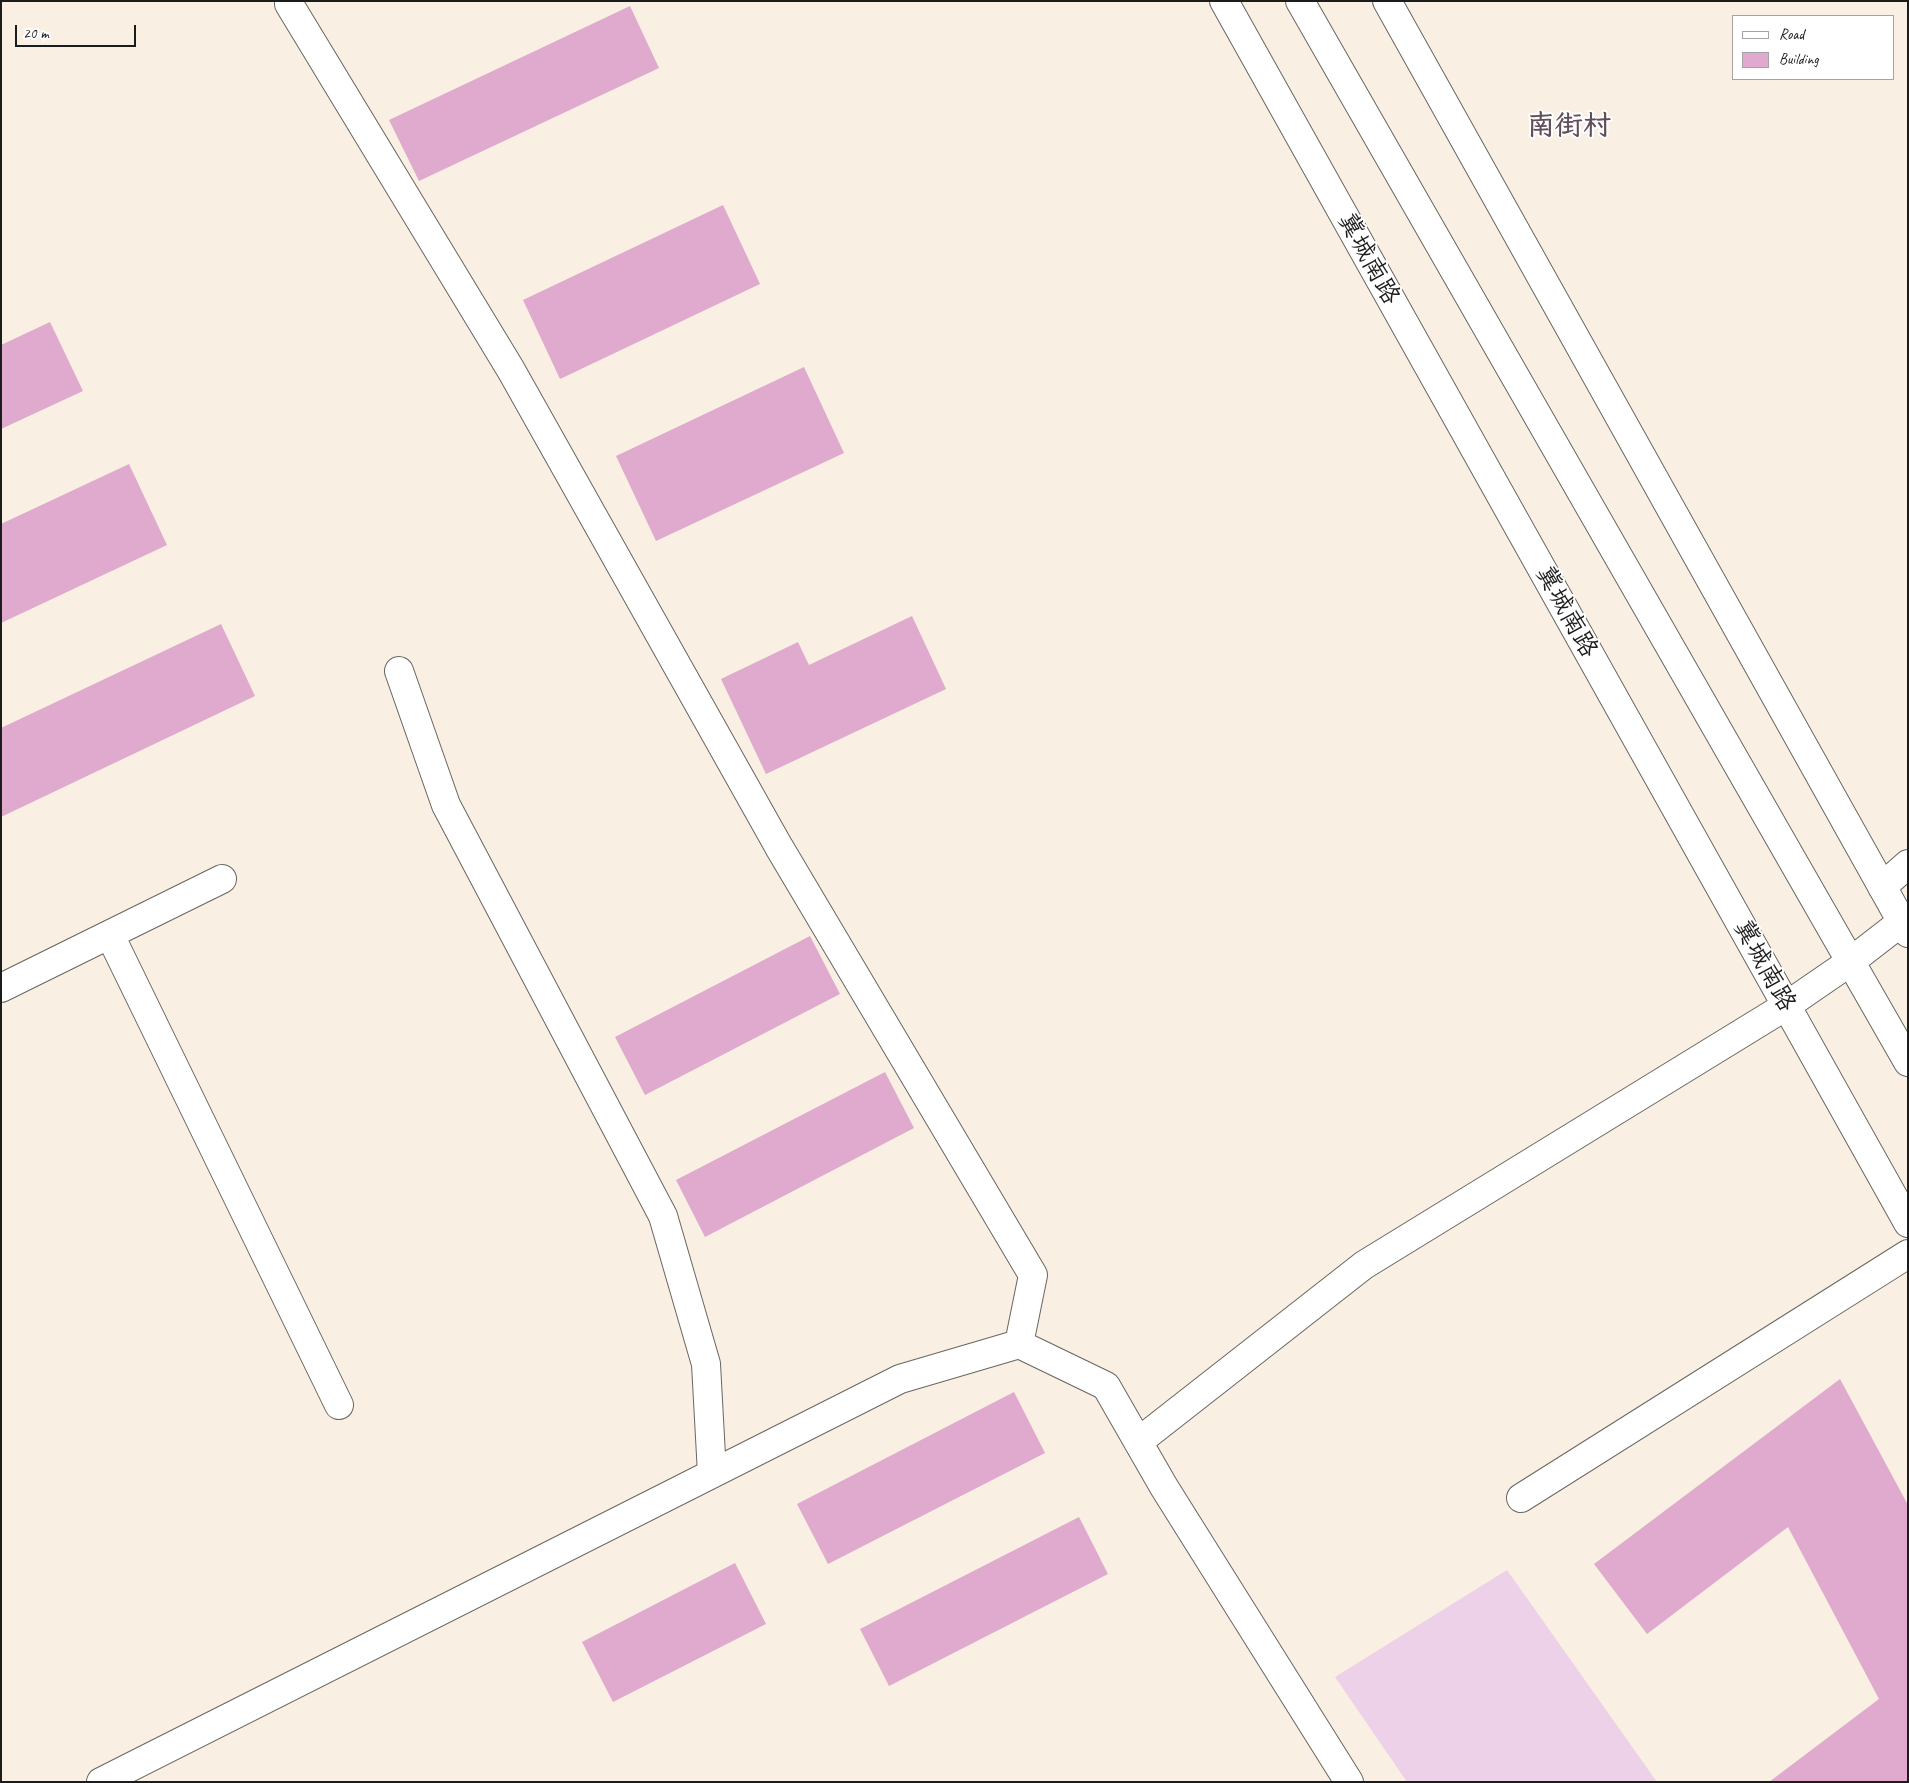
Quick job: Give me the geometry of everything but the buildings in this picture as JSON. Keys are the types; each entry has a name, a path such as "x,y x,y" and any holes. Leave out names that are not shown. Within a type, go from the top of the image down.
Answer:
{"street":[{"name":"冀城南路","path":"1224,1 1908,1223"},
{"path":"1300,1 1908,1062"},
{"path":"1138,1442 1364,1265 1786,1006 1906,924 1882,887 1387,1"},
{"path":"294,2 511,370 779,847 1033,1275 1019,1344"},
{"path":"399,671 446,805 663,1216 706,1364 712,1474"},
{"path":"1882,887 1908,864"},
{"path":"1,988 222,879"},
{"path":"110,935 339,1405"},
{"path":"1521,1498 1908,1254"},
{"path":"101,1782 900,1379 1019,1344 1106,1386 1138,1442 1349,1782"}],"shaded area":[{"path":"1507,1570 1657,1782 1407,1782 1335,1677"}],"district":[{"name":"南街村","path":"1569,127"}]}
